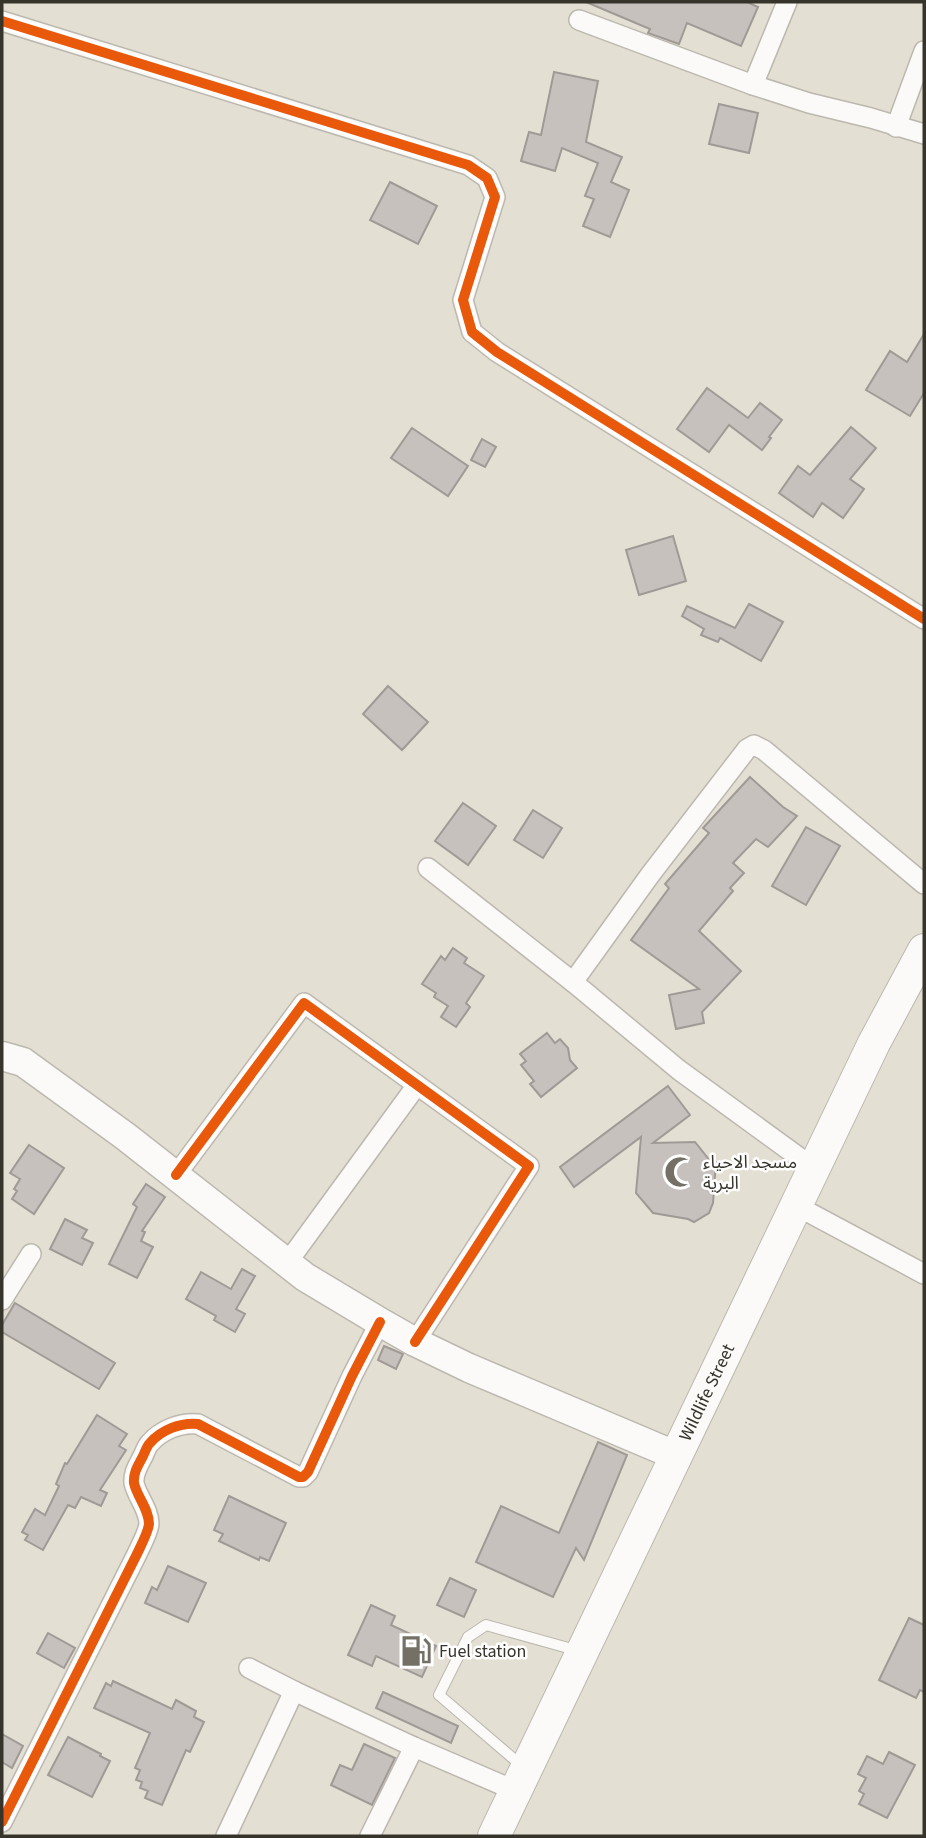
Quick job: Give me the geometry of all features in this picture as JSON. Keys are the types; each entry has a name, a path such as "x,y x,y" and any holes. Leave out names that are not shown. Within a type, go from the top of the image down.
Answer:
{"main road":[{"name":"Wildlife Street","path":"495,1836 874,1042 924,950"},
{"path":"2,1056 23,1062 125,1136 305,1277 380,1322 469,1368 677,1456"}],"street":[{"path":"753,85 787,2"},
{"path":"579,20 753,85 924,134"},
{"path":"2,21 467,165 487,178 495,197 463,300 472,332 497,352 924,619"},
{"path":"896,127 924,51"},
{"path":"573,982 650,875 747,749 754,745 764,750 924,884"},
{"path":"428,868 679,1070 815,1169"},
{"path":"176,1175 304,1003 529,1166 415,1342"},
{"path":"287,1263 417,1085"},
{"path":"797,1206 924,1274"},
{"path":"2,1300 31,1254"},
{"path":"2,1822 149,1526 134,1480 136,1468 149,1444 171,1428 188,1422 198,1424 303,1477 309,1472 352,1376 380,1322"},
{"path":"249,1668 414,1747 522,1780"},
{"path":"226,1836 294,1691"},
{"path":"370,1836 414,1747"}],"lane":[{"path":"522,1780 439,1695 468,1637 486,1625 583,1653"}],"building":[{"path":"586,2 747,2 758,7 741,46 687,23 679,44 648,33 650,29"},
{"path":"554,72 598,81 586,142 622,157 611,182 629,190 610,237 583,226 594,199 585,196 598,163 562,148 555,171 521,161 529,132 541,135"},
{"path":"719,104 758,113 749,153 709,144"},
{"path":"390,182 437,206 418,244 370,220"},
{"path":"924,334 924,393 910,416 866,390 890,351 907,362"},
{"path":"707,388 748,418 760,403 782,420 762,450 729,425 709,452 677,429"},
{"path":"851,427 876,448 850,479 864,489 843,518 822,503 813,517 779,493 798,466 810,475"},
{"path":"412,428 468,466 448,496 391,458"},
{"path":"482,439 496,447 485,467 471,460"},
{"path":"673,536 686,581 639,595 626,550"},
{"path":"749,604 783,622 761,661 720,638 718,642 701,635 704,629 682,616 687,606 735,628"},
{"path":"388,686 428,722 402,750 363,714"},
{"path":"750,777 797,816 768,847 756,839 733,863 744,873 730,888 733,891 699,931 741,971 702,1012 704,1023 676,1029 669,995 699,989 631,940 669,888 665,884 709,833 703,828"},
{"path":"463,803 496,826 468,865 435,841"},
{"path":"533,810 562,828 543,858 514,840"},
{"path":"806,827 840,846 806,905 772,886"},
{"path":"453,948 467,958 464,963 484,976 466,1003 470,1007 456,1027 441,1017 448,1006 434,997 436,993 422,984 441,956 445,960"},
{"path":"547,1033 555,1043 560,1039 568,1048 570,1060 577,1068 541,1097 530,1084 534,1081 521,1065 526,1061 520,1054"},
{"path":"668,1086 690,1115 653,1143 695,1142 711,1162 716,1162 713,1203 709,1213 694,1222 653,1213 636,1193 641,1137 574,1187 560,1167"},
{"path":"29,1145 64,1168 34,1214 12,1199 20,1179 10,1173"},
{"path":"146,1184 165,1197 142,1231 145,1232 141,1241 153,1247 137,1278 109,1264 137,1207 133,1204"},
{"path":"65,1219 87,1230 82,1238 93,1243 82,1265 50,1249"},
{"path":"242,1269 255,1276 236,1309 245,1314 235,1332 214,1320 216,1316 186,1299 201,1272 231,1289"},
{"path":"15,1303 115,1363 99,1389 2,1332 2,1325"},
{"path":"384,1346 403,1354 396,1369 378,1360"},
{"path":"97,1415 127,1434 119,1446 126,1450 100,1490 107,1493 101,1506 81,1497 75,1508 68,1505 43,1550 25,1540 28,1535 22,1532 35,1509 45,1515 59,1486 56,1484 65,1463 67,1464"},
{"path":"598,1442 627,1455 584,1560 576,1548 553,1597 476,1562 501,1506 559,1533"},
{"path":"229,1496 286,1523 269,1561 260,1557 259,1560 219,1541 223,1534 214,1530"},
{"path":"168,1566 206,1583 188,1622 145,1603 152,1587 157,1590"},
{"path":"450,1578 476,1590 464,1617 437,1605"},
{"path":"371,1605 395,1616 391,1625 436,1646 422,1677 376,1656 372,1666 348,1655"},
{"path":"909,1618 924,1625 924,1692 920,1690 916,1698 879,1680"},
{"path":"48,1633 75,1648 64,1668 37,1653"},
{"path":"113,1681 172,1709 176,1700 196,1711 194,1717 204,1722 190,1752 186,1750 162,1805 145,1798 148,1791 140,1788 142,1782 136,1780 140,1770 135,1768 150,1733 94,1708 106,1683 111,1686"},
{"path":"383,1692 458,1726 451,1743 376,1708"},
{"path":"2,1734 23,1746 12,1768 2,1762"},
{"path":"68,1737 110,1761 92,1797 48,1775"},
{"path":"364,1744 395,1758 372,1805 331,1785 340,1765 352,1770"},
{"path":"889,1752 915,1765 887,1818 859,1804 864,1794 859,1791 866,1778 858,1774 867,1756 883,1764"}],"cycle path":[{"path":"2,21 468,165 487,178 495,197 463,300 472,332 497,352 924,619"},
{"path":"176,1175 304,1003 529,1166 415,1342"},
{"path":"2,1822 146,1535 148,1519 134,1479 149,1445 160,1434 172,1428 198,1424 303,1477 308,1472 380,1322"}],"place":[{"name":"مسجد الاحياء البرية","path":"680,1172"},
{"name":"Fuel station","path":"416,1651"}]}
